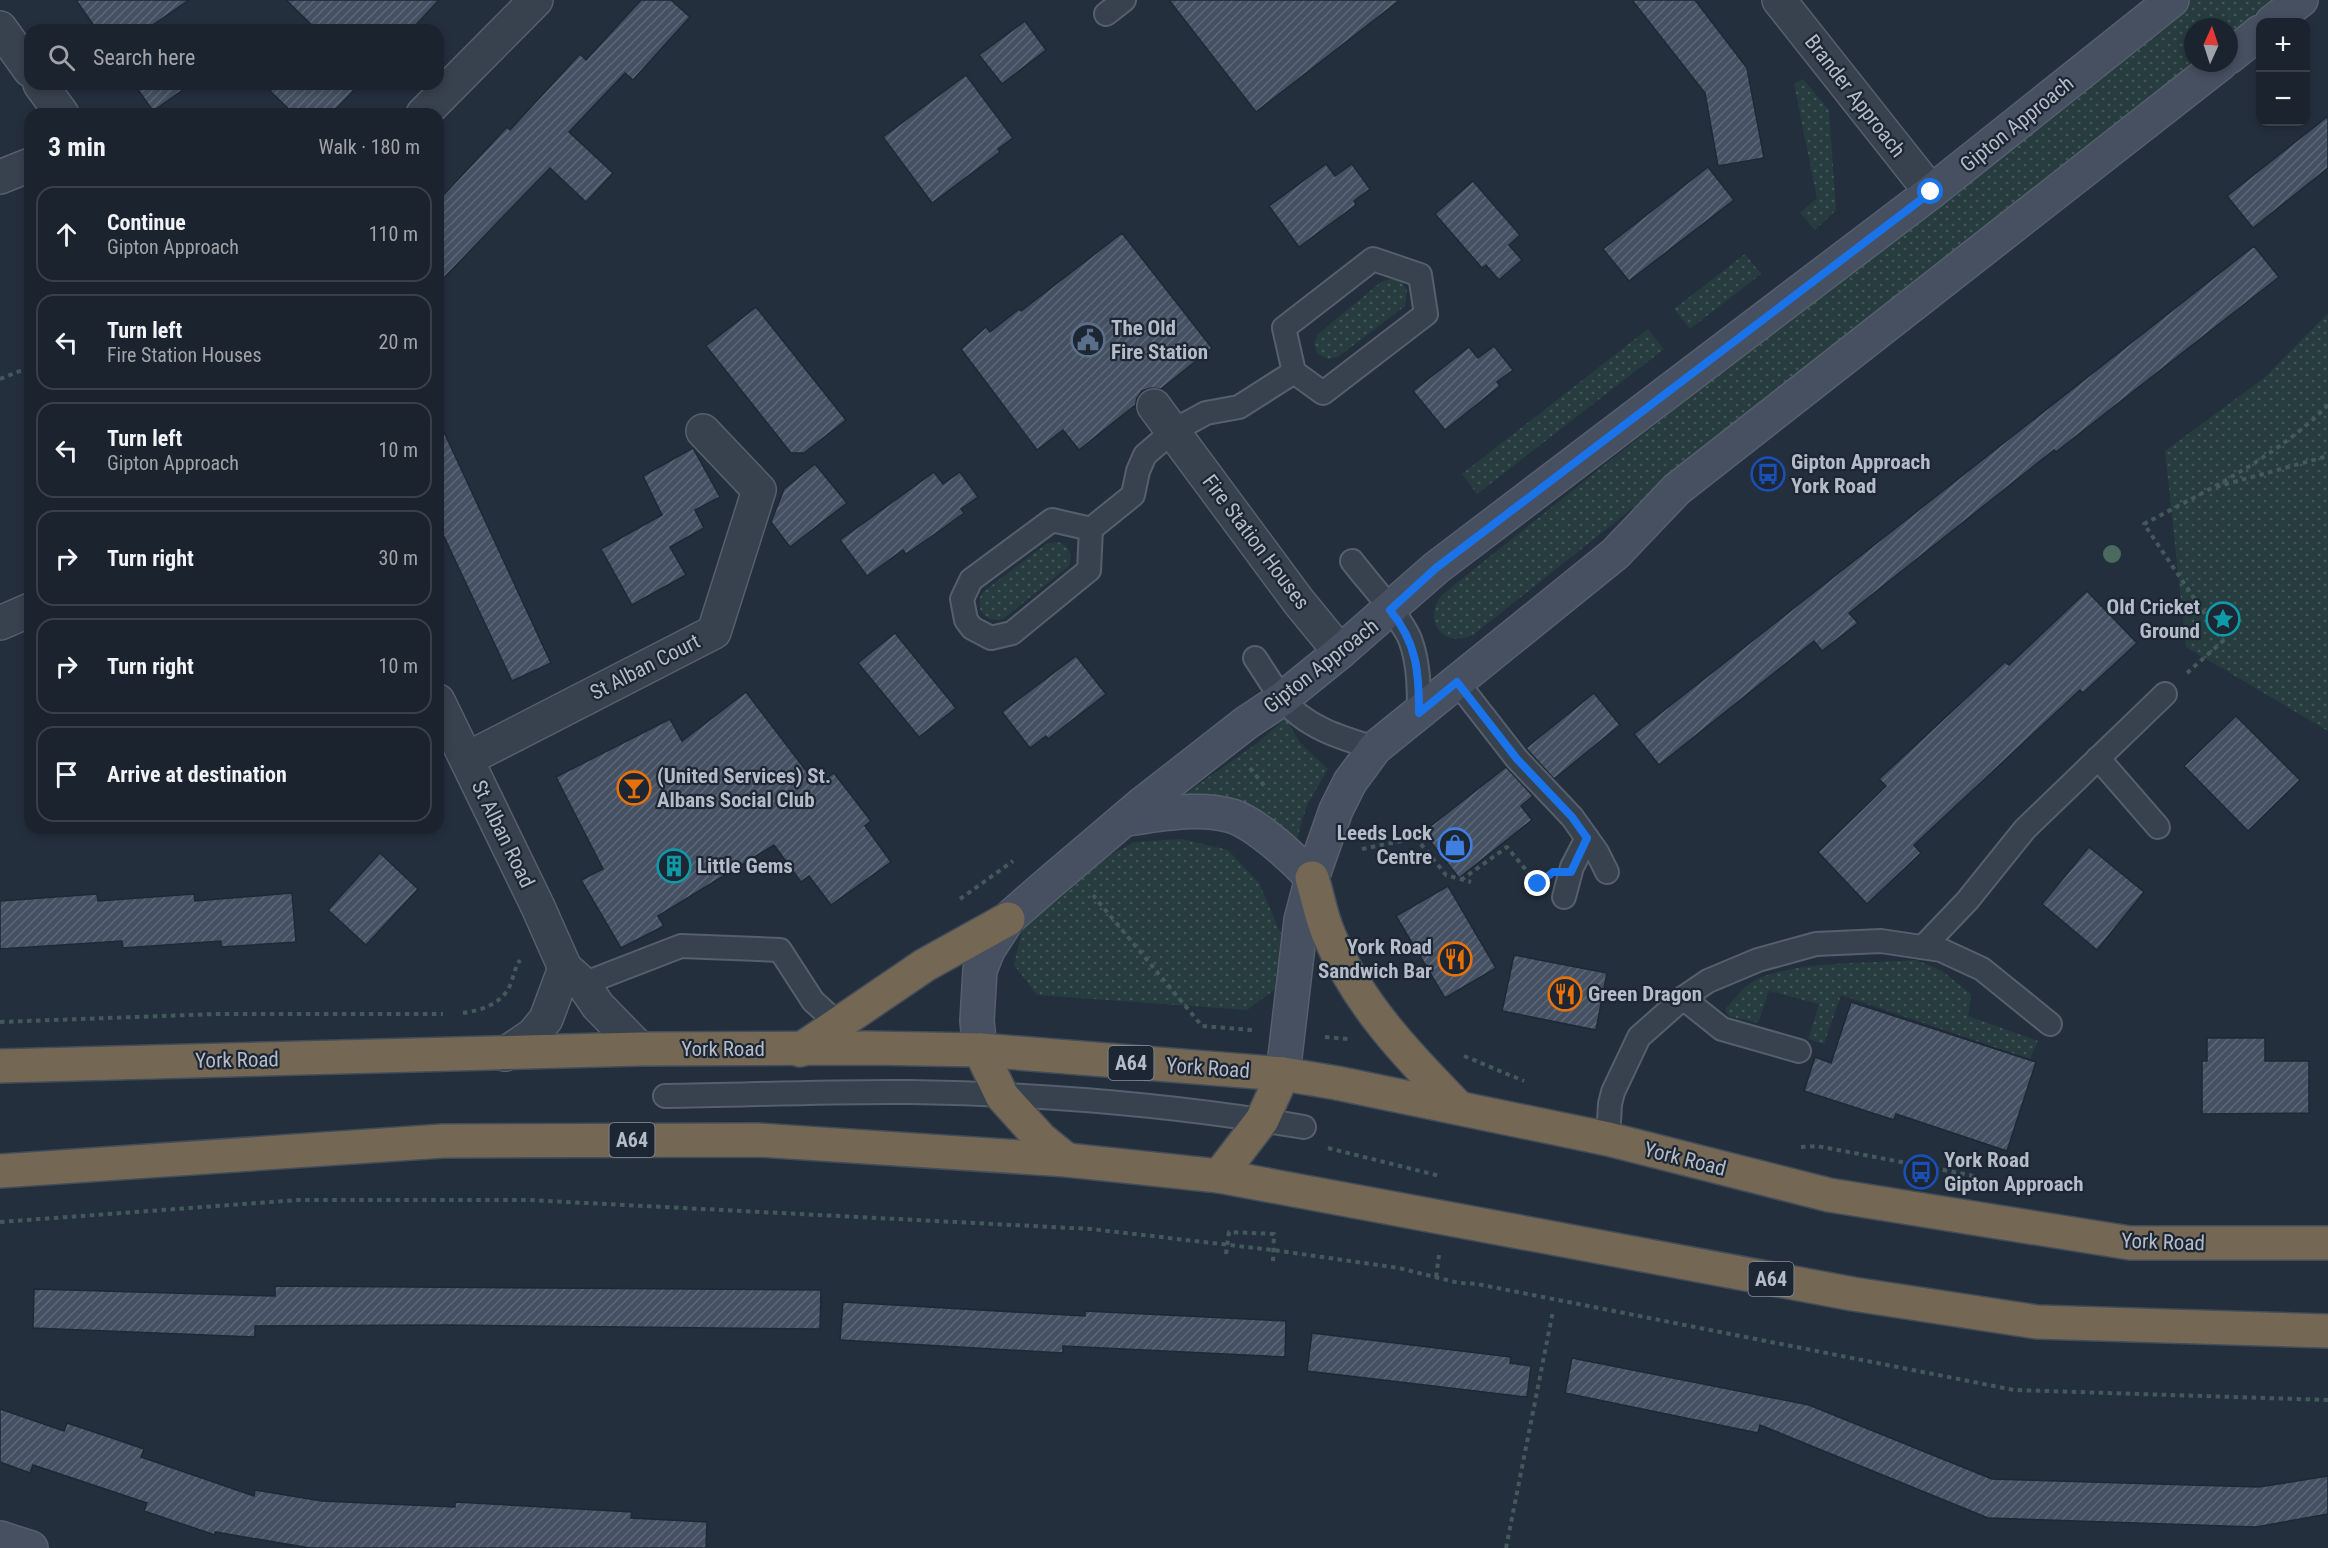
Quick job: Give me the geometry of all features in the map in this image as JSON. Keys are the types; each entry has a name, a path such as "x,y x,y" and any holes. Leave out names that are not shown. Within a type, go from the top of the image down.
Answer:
{"highway":[{"path":"1312,878 1329,935 1361,995 1408,1057 1458,1107"},
{"path":"800,1050 925,965 1008,919"},
{"name":"York Road","path":"0,1066 640,1049 980,1050 1282,1074 1337,1083 1608,1139 1829,1195 2130,1243 2328,1243"},
{"path":"980,1050 1002,1096 1041,1139 1067,1160"},
{"path":"1220,1176 1262,1120 1282,1074"},
{"name":"A64","path":"0,1171 443,1141 757,1140 1067,1160 1220,1176 1853,1294 2037,1322 2328,1331"}],"street":[{"path":"429,108 536,0"},
{"name":"Brander Approach","path":"1779,0 1931,192"},
{"name":"Gipton Approach","path":"980,1050 977,1021 980,970 987,950 1008,919 1125,819 1340,652 1436,568 1931,192 2172,0"},
{"path":"2277,18 2301,0"},
{"path":"0,28 24,62"},
{"path":"2238,50 2256,35"},
{"path":"1282,1074 1301,920 1312,878 1350,782 1375,748 1615,554 1677,489 2210,72"},
{"path":"44,90 58,108"},
{"path":"0,177 24,167"},
{"name":"Fire Station Houses","path":"1163,419 1299,602 1340,652"},
{"name":"St Alban Court","path":"467,759 714,632 759,490 703,431"},
{"path":"0,622 24,612"},
{"name":"St Alban Road","path":"444,713 565,970 640,1049"},
{"path":"1125,819 1198,812 1233,816 1266,836 1312,878"},
{"path":"505,1054 533,1035 546,1019 565,970"},
{"path":"0,1538 31,1548"}],"lane":[{"path":"1373,259 1420,275 1426,314 1323,393 1294,372 1284,328 1373,259"},
{"path":"1090,529 1133,495 1138,471 1163,419 1239,407 1294,372"},
{"path":"1052,520 1090,529 1089,570 1012,633 991,638 972,628 966,620 962,600 971,580 1052,520"},
{"path":"1352,561 1410,639 1419,681 1419,713"},
{"path":"1255,658 1282,699 1306,721 1341,738 1375,748"},
{"path":"1457,682 1517,759 1572,817 1608,872"},
{"path":"1923,947 1967,901 2025,829 2165,694"},
{"path":"2098,758 2158,827"},
{"path":"1564,897 1571,872 1587,838"},
{"path":"1608,1139 1613,1092 1639,1037 1683,998 1708,981 1758,960 1816,944 1881,941 1941,950 1982,969 2050,1024"},
{"path":"565,970 681,946 780,950 813,1002 837,1025 867,1048"},
{"path":"1683,998 1722,1029 1799,1051"},
{"path":"665,1096 911,1092 1002,1096 1176,1108 1304,1127"}],"path":[{"path":"0,379 24,369"},
{"path":"2165,694 2223,641 2144,524 2210,489 2276,448 2328,405"},
{"path":"2210,489 2328,456"},
{"path":"1249,766 1272,795"},
{"path":"1356,850 1416,838 1446,875 1471,882"},
{"path":"1461,880 1507,847 1538,884 1553,872 1571,872"},
{"path":"959,900 1021,855"},
{"path":"461,1014 483,1010 499,1000 510,985 515,968 524,955 565,970"},
{"path":"0,1022 215,1014 449,1014"},
{"path":"1337,1083 1343,1033"},
{"path":"1816,1146 1970,1175"},
{"path":"1322,1147 1452,1179 1436,1277"},
{"path":"0,1222 298,1200 528,1200 1091,1229 1273,1250 1399,1268 1459,1283 1477,1284 2014,1390 2328,1400"},
{"path":"1226,1254 1228,1232 1274,1234 1273,1261"},
{"path":"1506,1548 1553,1311"}],"green space":[{"path":"2187,0 2272,0 2238,27 2238,18 2184,18 2184,70 1473,635 1452,638 1444,635 1438,629 1434,613 1443,594"},
{"path":"1803,79 1829,110 1836,210 1815,230 1800,213 1817,198 1794,84"},
{"path":"1745,254 1761,274 1690,329 1674,309"},
{"path":"1391,279 1401,282 1407,290 1405,306 1338,357 1328,359 1318,354 1314,344 1318,334 1381,282"},
{"path":"2328,313 2328,731 2186,647 2165,451 2264,378"},
{"path":"1648,329 1664,349 1477,494 1462,474"},
{"path":"1057,542 1069,551 1069,566 1003,619 992,620 984,615 980,609 980,597 983,592 1046,544"},
{"path":"1286,718 1300,743 1328,769 1307,805 1295,845 1175,801 1256,744"},
{"path":"1182,839 1228,850 1259,883 1281,934 1274,990 1247,1010 1037,995 1014,965 1023,926 1099,861 1135,842"},
{"path":"1916,960 1942,971 1971,994 1968,1016 2038,1041 2030,1059 1841,995 1824,1044 1808,1039 1819,1004 1769,991 1758,1023 1728,1016 1725,1009 1744,988 1759,979 1779,972 1801,967"}],"building":[{"path":"76,0 189,0 154,24 93,24"},
{"path":"286,0 439,0 417,24 311,24"},
{"path":"641,0 671,0 690,17 633,80 625,73 569,132 613,173 586,202 550,168 444,278 444,195 507,127 510,130 580,54 586,60"},
{"path":"1169,0 1400,0 1256,112"},
{"path":"1632,0 1695,0 1747,68 1764,158 1718,166 1705,93"},
{"path":"1025,21 1046,50 1002,84 979,55"},
{"path":"966,75 1013,138 998,149 1000,152 932,203 883,137"},
{"path":"138,90 183,90 157,108 151,108"},
{"path":"354,90 337,108 288,108 270,91"},
{"path":"2328,116 2328,168 2253,228 2227,196"},
{"path":"1326,164 1335,176 1352,164 1370,189 1354,201 1356,205 1299,247 1269,206"},
{"path":"1708,167 1734,200 1629,281 1603,249"},
{"path":"1473,181 1520,235 1509,245 1522,260 1499,280 1486,265 1482,268 1435,214"},
{"name":"The Old Fire Station","path":"1122,233 1212,348 1161,389 1151,388 1142,391 1135,407 1079,450 1063,430 1037,450 961,349 986,327 990,332 1019,309 1021,311"},
{"path":"2254,246 2279,277 2056,452 2054,450 1849,613 1858,623 1822,651 1814,641 1659,765 1634,734"},
{"path":"756,307 846,420 804,453 791,453 706,346"},
{"path":"1494,346 1513,370 1497,382 1500,386 1445,430 1413,391 1469,347 1478,358"},
{"path":"444,432 551,663 512,681 444,537"},
{"path":"693,448 720,497 695,510 704,528 670,547 686,575 632,605 601,549 662,515 643,476"},
{"path":"815,464 847,503 790,547 771,522 784,489"},
{"path":"934,472 943,484 960,472 978,497 961,509 964,513 935,534 906,554 903,550 867,576 840,540"},
{"path":"2087,591 2137,643 2083,693 2080,690 1914,845 1921,853 1867,904 1818,852 1886,786 1879,779 2005,662 2009,665"},
{"path":"895,633 956,708 919,737 858,663"},
{"path":"1076,656 1106,694 1048,739 1046,736 1030,748 1002,712"},
{"path":"746,692 817,785 834,773 871,821 865,826 891,862 831,905 809,876 801,882 774,845 658,916 664,926 621,948 581,880 603,869 556,777 670,719 682,741"},
{"path":"1594,693 1620,725 1554,779 1526,748"},
{"path":"2236,716 2300,780 2248,831 2184,766"},
{"path":"1506,767 1533,796 1521,806 1532,820 1459,878 1423,832"},
{"path":"2089,847 2144,892 2097,950 2042,904"},
{"path":"380,853 418,889 366,945 328,910"},
{"path":"1448,886 1496,968 1445,998 1396,916"},
{"path":"292,893 296,942 221,947 221,941 123,948 122,941 0,949 0,901 97,894 98,901 194,894 195,901"},
{"path":"1514,955 1607,973 1596,1030 1502,1011"},
{"path":"1851,1002 2036,1062 2007,1151 1896,1114 1894,1120 1804,1091 1815,1057 1831,1063"},
{"path":"2207,1038 2265,1038 2265,1061 2309,1061 2309,1113 2202,1114 2202,1061 2207,1061"},
{"path":"275,1286 821,1290 820,1329 447,1325 255,1326 255,1337 33,1328 34,1289 275,1296"},
{"path":"843,1302 1085,1316 1085,1311 1286,1321 1285,1357 1063,1346 1063,1353 840,1340"},
{"path":"1312,1333 1511,1357 1510,1363 1531,1366 1527,1397 1307,1371"},
{"path":"1572,1358 1809,1405 1992,1479 2259,1487 2328,1476 2328,1514 2256,1527 1988,1518 1760,1425 1758,1433 1565,1393"},
{"path":"0,1409 64,1431 67,1423 144,1449 141,1457 254,1496 255,1490 322,1501 455,1507 455,1502 632,1512 631,1518 707,1522 706,1548 310,1548 215,1532 215,1535 144,1511 147,1503 33,1465 30,1473 0,1462"}],"place":[{"name":"The Old Fire Station","path":"1088,340"},
{"name":"Gipton Approach York Road","path":"1768,474"},
{"name":"Old Cricket Ground","path":"2223,619"},
{"name":"(United Services) St. Albans Social Club","path":"634,788"},
{"name":"Leeds Lock Centre","path":"1455,845"},
{"name":"Little Gems","path":"674,866"},
{"name":"York Road Sandwich Bar","path":"1455,959"},
{"name":"Green Dragon","path":"1565,994"},
{"name":"York Road Gipton Approach","path":"1921,1172"}],"route":[{"path":"1538,884 1553,872 1571,872 1587,838 1572,817 1517,759 1457,682 1419,713 1419,681 1410,639 1390,610 1436,568 1931,192"}]}
